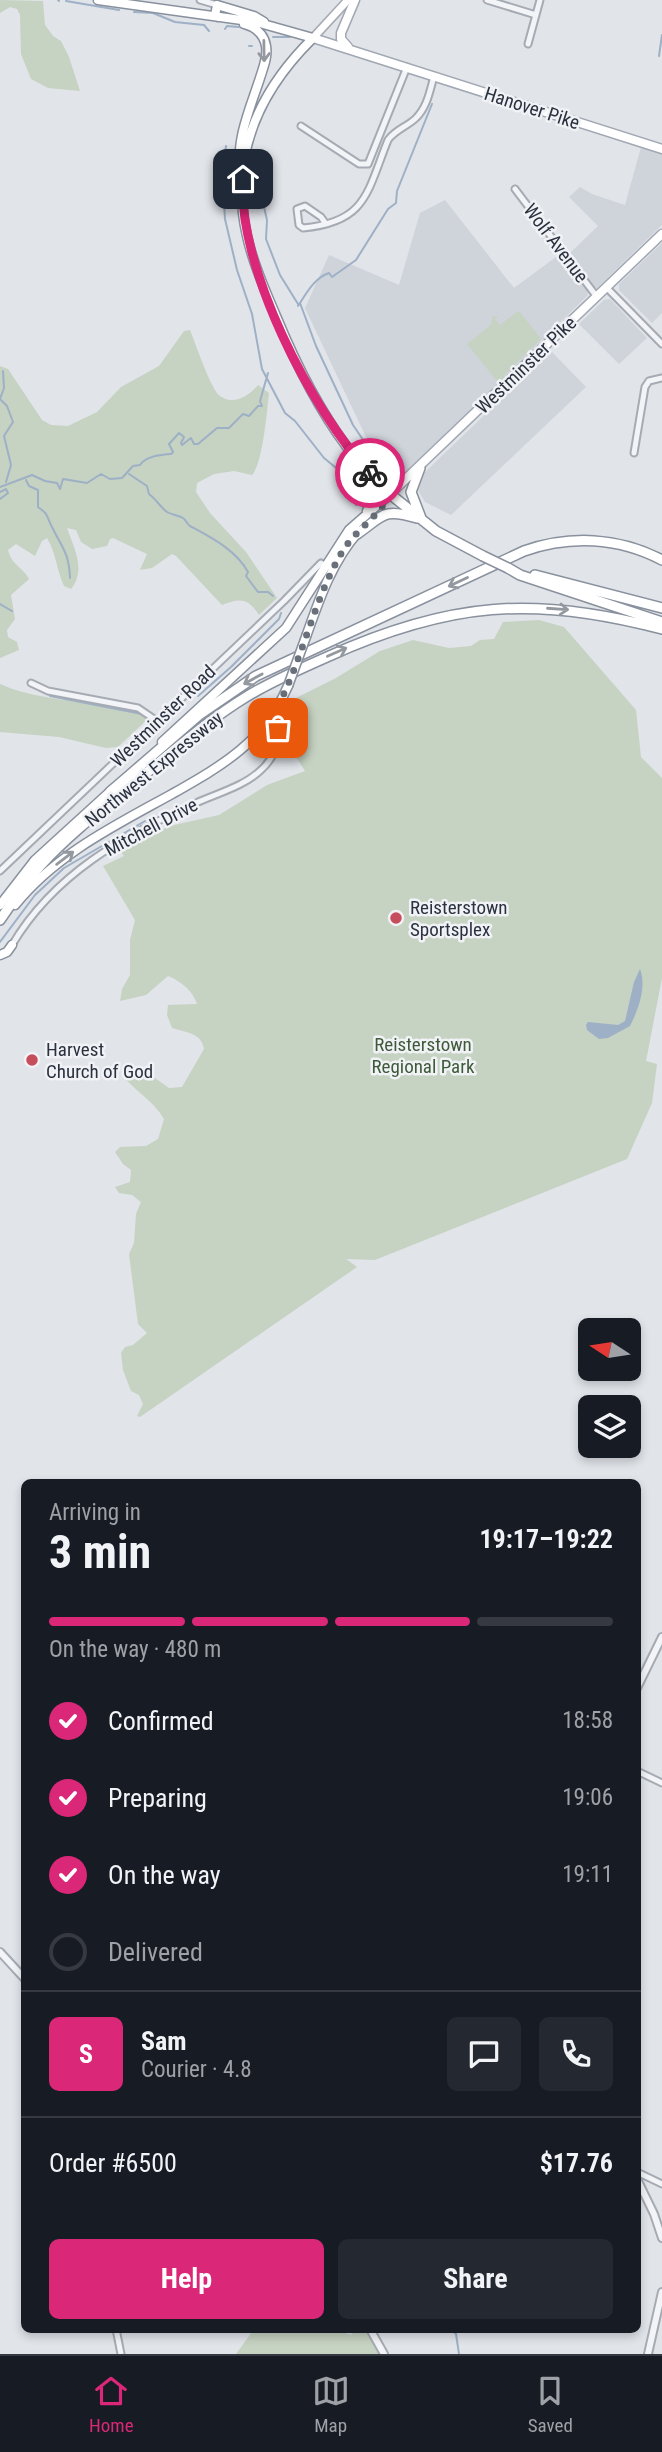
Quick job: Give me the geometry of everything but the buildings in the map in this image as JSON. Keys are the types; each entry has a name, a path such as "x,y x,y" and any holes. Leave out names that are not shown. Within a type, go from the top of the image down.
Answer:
{"highway":[{"path":"420,468 411,492 422,520"},
{"path":"390,494 451,541 520,575 662,622"},
{"path":"353,532 389,513 402,513 422,520"},
{"name":"Northwest Expressway","path":"110,792 199,715 256,676 524,551 558,541 592,540 636,549 662,560"},
{"path":"508,568 662,608"},
{"name":"Northwest Expressway","path":"0,922 29,879 53,852 208,723 264,686 358,642 428,619 475,611 516,608 587,612 662,629"}],"main road":[{"path":"98,0 266,24 313,38"},
{"path":"348,0 292,58 269,90 253,124 248,142 242,198 246,235 262,284 301,373 351,453 390,494"},
{"path":"350,49 341,36 355,0"},
{"path":"215,16 217,5 254,16 266,24"},
{"path":"215,16 254,28 262,35 266,44 265,60 242,138 239,159 243,177"},
{"name":"Hanover Pike","path":"313,38 662,149"},
{"name":"Westminster Pike","path":"0,905 35,860 275,639 301,606 323,564 353,532 385,505 390,494 662,234"},
{"path":"351,453 355,470 368,485 372,498 369,508 353,532"},
{"name":"Westminster Pike","path":"0,922 23,895 57,863 234,756 254,738 273,715 323,592 353,532"},
{"path":"323,564 328,572 323,592"},
{"path":"301,606 309,607 319,602"},
{"path":"301,606 307,617 305,635"},
{"path":"0,955 8,952 12,945"}],"street":[{"path":"200,0 217,5"},
{"path":"487,0 536,15"},
{"path":"528,44 540,0"},
{"path":"301,126 359,164 368,164 405,67"},
{"path":"326,225 321,216 304,206 297,209 300,227 326,225 345,218 360,205 387,140 421,112 435,76"},
{"name":"Wolf Avenue","path":"515,189 597,297"},
{"path":"607,288 662,344"},
{"path":"634,453 645,387 649,381 662,379"},
{"name":"Westminster Road","path":"0,871 323,564"},
{"path":"289,596 301,606"},
{"path":"31,682 48,691 138,708 158,721"},
{"name":"Mitchell Drive","path":"12,945 47,897 92,859 144,829 254,775 269,761 276,748 278,734 273,715"},
{"path":"641,1680 662,1637"},
{"path":"641,1773 662,1783"},
{"path":"0,1952 21,1975"},
{"path":"641,2174 662,2184"},
{"path":"641,2187 662,2238"},
{"path":"648,2354 662,2292"},
{"path":"117,2333 121,2354"},
{"path":"372,2333 384,2354"}],"shaded area":[{"path":"641,147 662,154 662,225 597,288 591,287 568,255 598,226 569,197 580,187 625,205"},
{"path":"445,200 514,288 560,254 588,295 402,479 366,437 305,308 329,255 399,285 420,213"},
{"path":"662,243 662,313 652,323 619,290 619,284"},
{"path":"610,299 647,338 619,364 579,324 604,300"},
{"path":"551,351 586,387 451,515 425,502 415,485 424,473"}],"green space":[{"path":"0,0 43,1 45,25 53,36 61,41 80,91 48,88 31,79 21,54 20,15 17,9 10,7 0,13"},
{"path":"520,312 541,339 504,375 505,378 498,382 467,344 491,325 493,316 498,317 495,319 500,325"},
{"path":"190,330 208,376 220,396 236,400 250,393 258,385 269,393 262,448 252,475 234,471 214,474 197,483 196,492 210,513 246,552 277,598 259,615 251,605 243,601 222,605 172,554 152,568 140,570 147,554 113,538 107,546 92,549 81,542 76,530 67,528 78,566 76,582 71,589 64,586 47,538 42,541 35,556 16,544 8,550 12,560 29,579 11,595 15,619 7,630 8,637 17,642 19,650 0,658 0,366 8,369 42,420 51,425 68,426 97,412 121,387 159,366 184,331"},
{"name":"Reisterstown Regional Park","path":"539,620 564,627 636,710 641,757 662,778 662,978 646,1061 657,1064 652,1103 627,1159 375,1260 346,1259 357,1267 140,1417 137,1416 143,1404 139,1395 131,1391 123,1370 121,1353 125,1347 133,1345 147,1333 138,1324 129,1254 134,1243 136,1214 141,1202 132,1195 119,1193 115,1187 130,1182 131,1170 115,1152 120,1147 146,1146 158,1139 164,1119 123,1076 132,1071 152,1076 169,1088 182,1087 204,1049 196,1036 172,1028 167,1015 168,1005 197,1004 186,987 177,981 168,976 146,995 120,1001 122,989 130,975 130,940 135,920 103,866 124,856 119,849 170,826 219,815 267,785 305,771 288,744 290,731 286,719 296,698 380,651 413,640 449,648 471,646 480,640 494,639 503,622"},
{"path":"0,684 34,695 152,715 118,747 106,748 59,737 0,732"},
{"path":"251,2333 367,2333 379,2354 236,2354"}],"water":[{"path":"640,969 642,991 630,1026 608,1038 599,1039 587,1030 586,1025 588,1022 618,1025 625,1021 634,982"}],"waterway":[{"path":"66,1 119,10"},
{"path":"134,12 153,13 175,22 204,25 209,31"},
{"path":"225,29 227,26 239,27"},
{"path":"659,56 662,35"},
{"path":"273,37 290,37"},
{"path":"298,306 319,279 329,273 332,277 356,260 388,209 396,203 397,191 432,104"},
{"path":"226,146 222,173 225,219 237,270 252,314 262,369 285,413 295,421 324,458 341,472 356,505"},
{"path":"259,153 260,190 267,220 266,239 280,275 298,304"},
{"path":"300,303 316,346 353,425 390,474"},
{"path":"3,371 4,388 0,399 7,406 13,422 4,436 11,465 6,482"},
{"path":"0,487 32,475 57,483 60,489 63,479 87,483 101,474 110,479 122,478 133,466 140,465 154,456 171,454 173,452 169,444 179,433 184,437 182,445 191,438 194,444 198,444 217,428 229,428 243,414 249,416 258,406 262,406 260,401 268,373"},
{"path":"129,474 147,486 149,494 167,512 183,518 190,526 237,557 258,592 268,592 273,596"},
{"path":"26,480 29,486 38,490 38,507 47,515 64,550 70,578"},
{"path":"0,492 6,489 8,493 0,499"},
{"path":"0,604 12,611"},
{"path":"198,696 231,667 279,619 281,613"},
{"path":"50,696 142,714"},
{"path":"0,942 35,895 64,868 145,821"},
{"path":"455,2333 459,2354"}],"way so far":[{"path":"278,728 273,715 288,686 323,592 343,551 385,505 390,494 370,473"}],"place":[{"name":"Reisterstown Sportsplex","path":"396,918"},
{"name":"Harvest Church of God","path":"32,1060"}],"route":[{"path":"243,179 246,235 262,284 288,345 301,373 333,426 351,453 370,473"}]}
